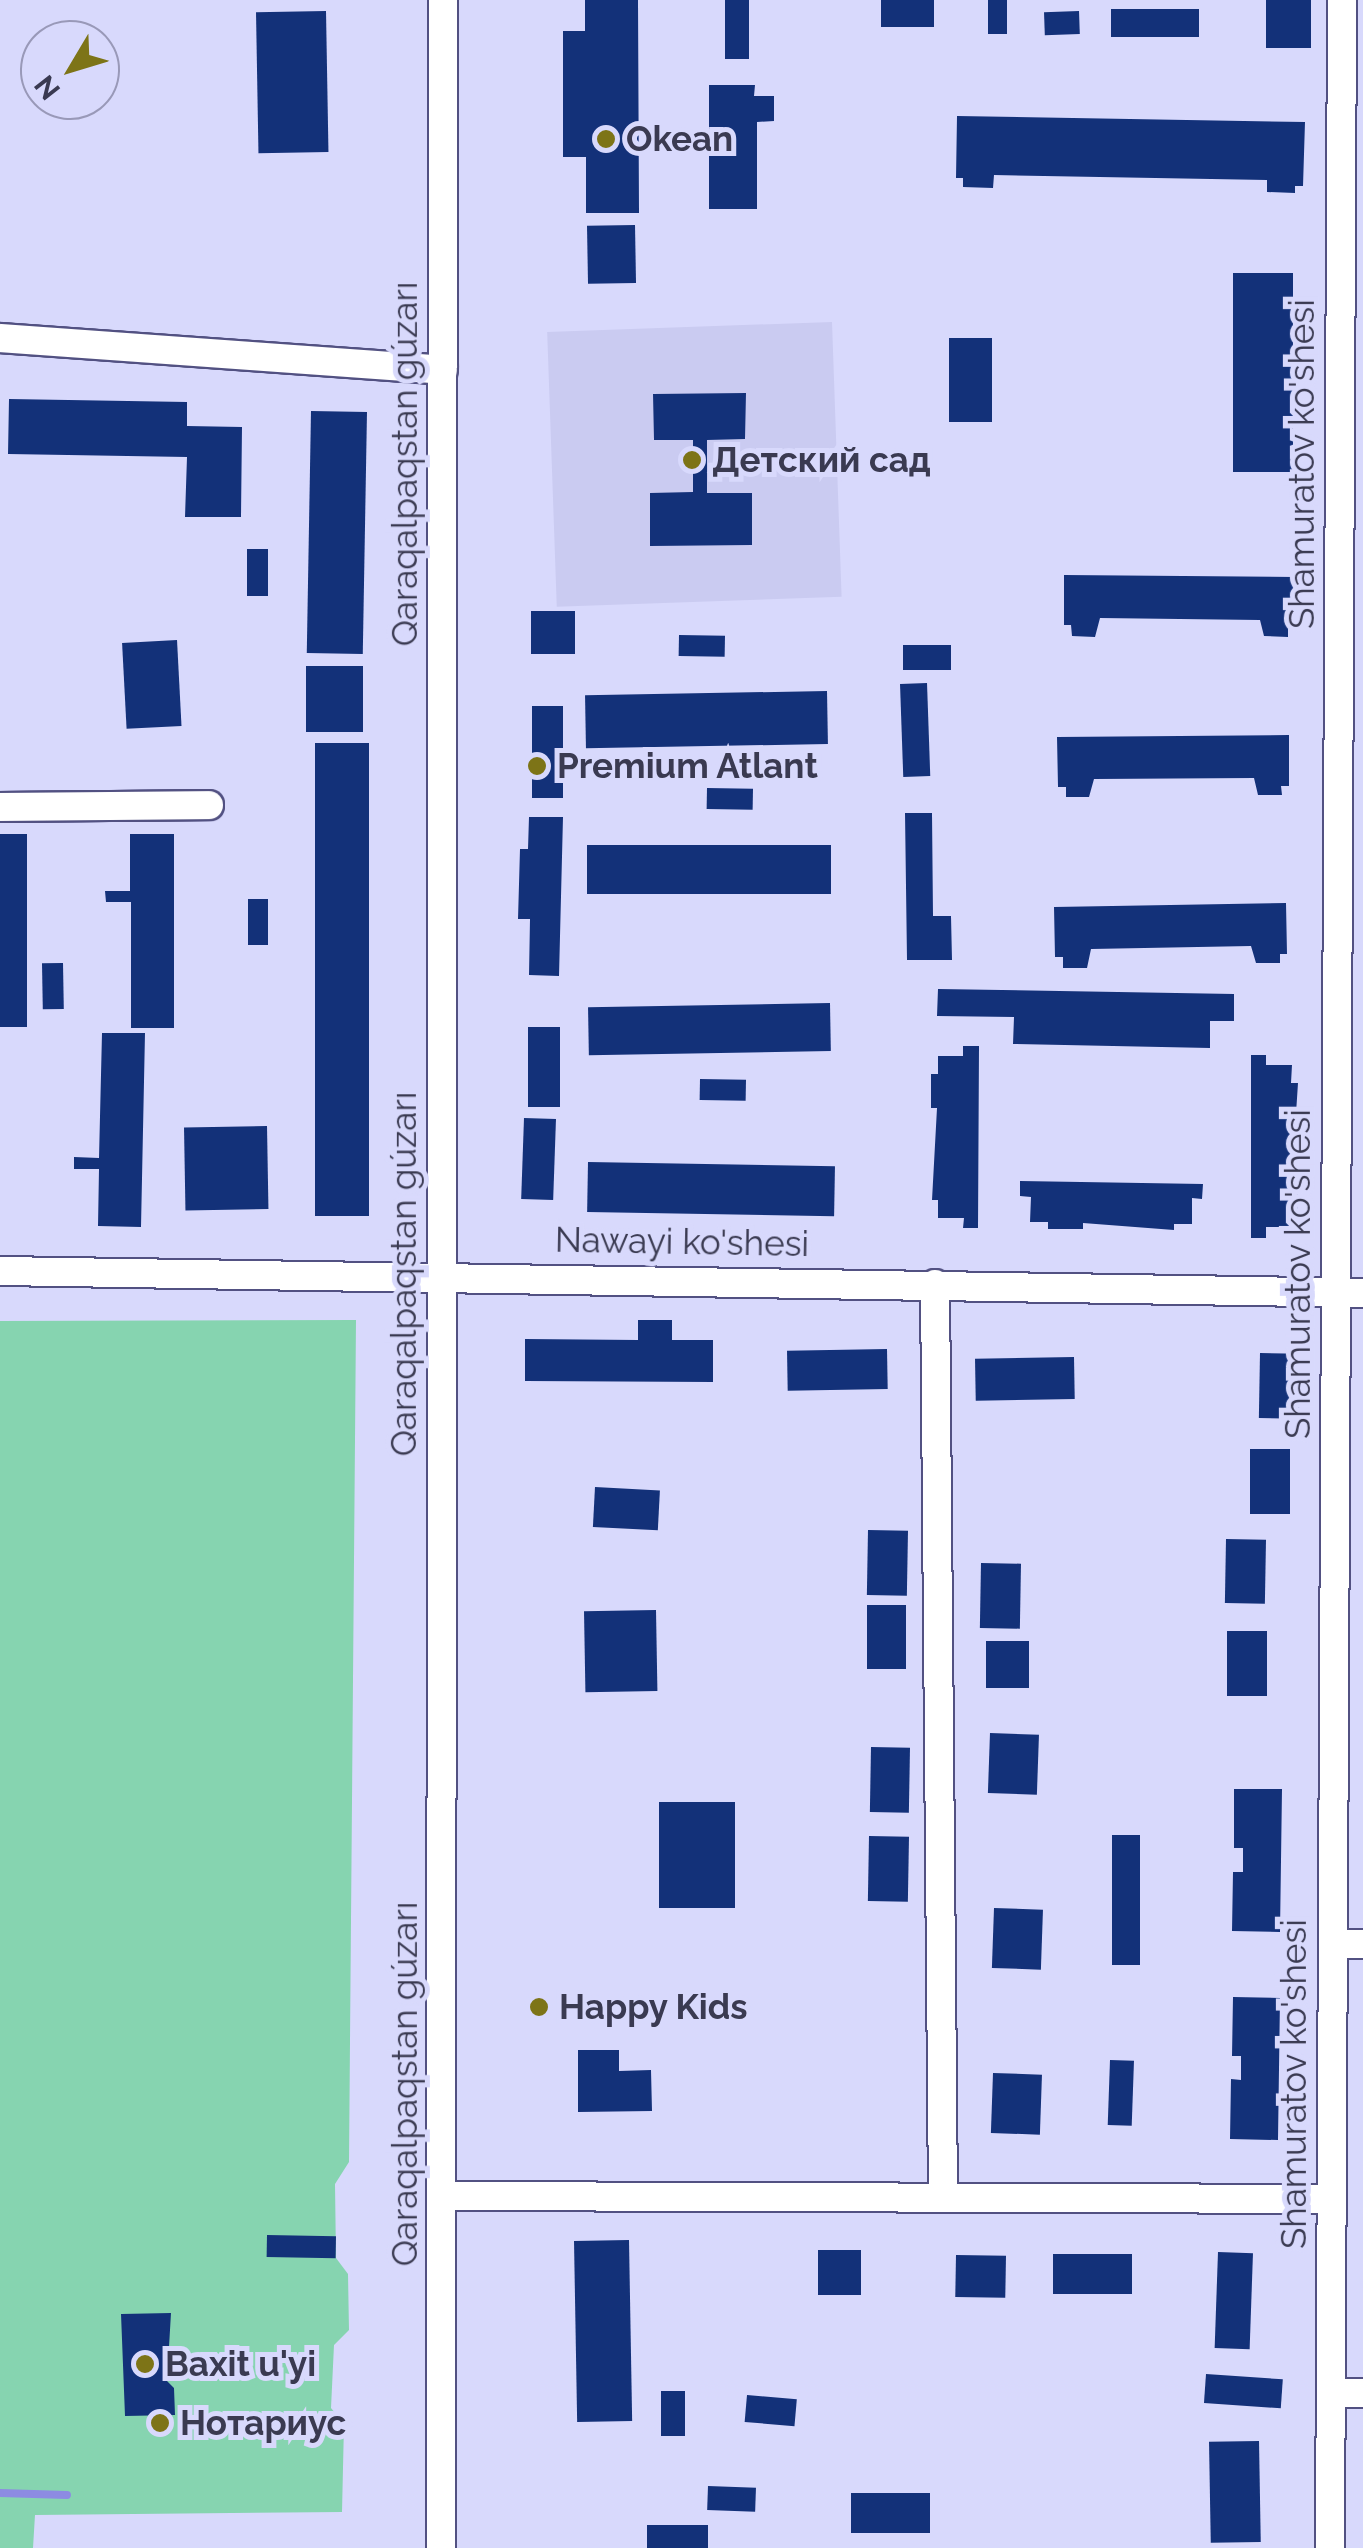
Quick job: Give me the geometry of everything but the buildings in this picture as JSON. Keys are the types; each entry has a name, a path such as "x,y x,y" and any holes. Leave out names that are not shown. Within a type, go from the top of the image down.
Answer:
{"street":[{"name":"Qaraqalpaqstan gúzarı","path":"440,2548 444,2196 443,0"},
{"name":"Shamuratov ko'shesi","path":"1330,2548 1333,1944 1349,1292 1352,233 1342,0"},
{"path":"0,338 443,370"},
{"path":"0,806 208,805"},
{"name":"Nawayi ko'shesi","path":"0,1271 441,1274 1349,1292"},
{"path":"935,1284 943,2196"},
{"path":"1333,1944 1363,1944"},
{"path":"444,2196 1332,2199"},
{"path":"1331,2394 1363,2393"}],"shaded area":[{"name":"Детский сад","path":"832,322 842,597 557,607 547,332"}],"green space":[{"path":"356,1320 349,2162 335,2184 336,2258 348,2274 349,2330 334,2345 331,2408 344,2424 342,2512 35,2515 33,2548 0,2548 0,1321"}],"waterway":[{"path":"0,2493 67,2495"}],"place":[{"name":"Okean","path":"606,139"},
{"name":"Детский сад","path":"692,460"},
{"name":"Premium Atlant","path":"537,766"},
{"name":"Happy Kids","path":"539,2007"},
{"name":"Baxit u'yi","path":"145,2364"},
{"name":"Нотариус","path":"160,2423"}]}
